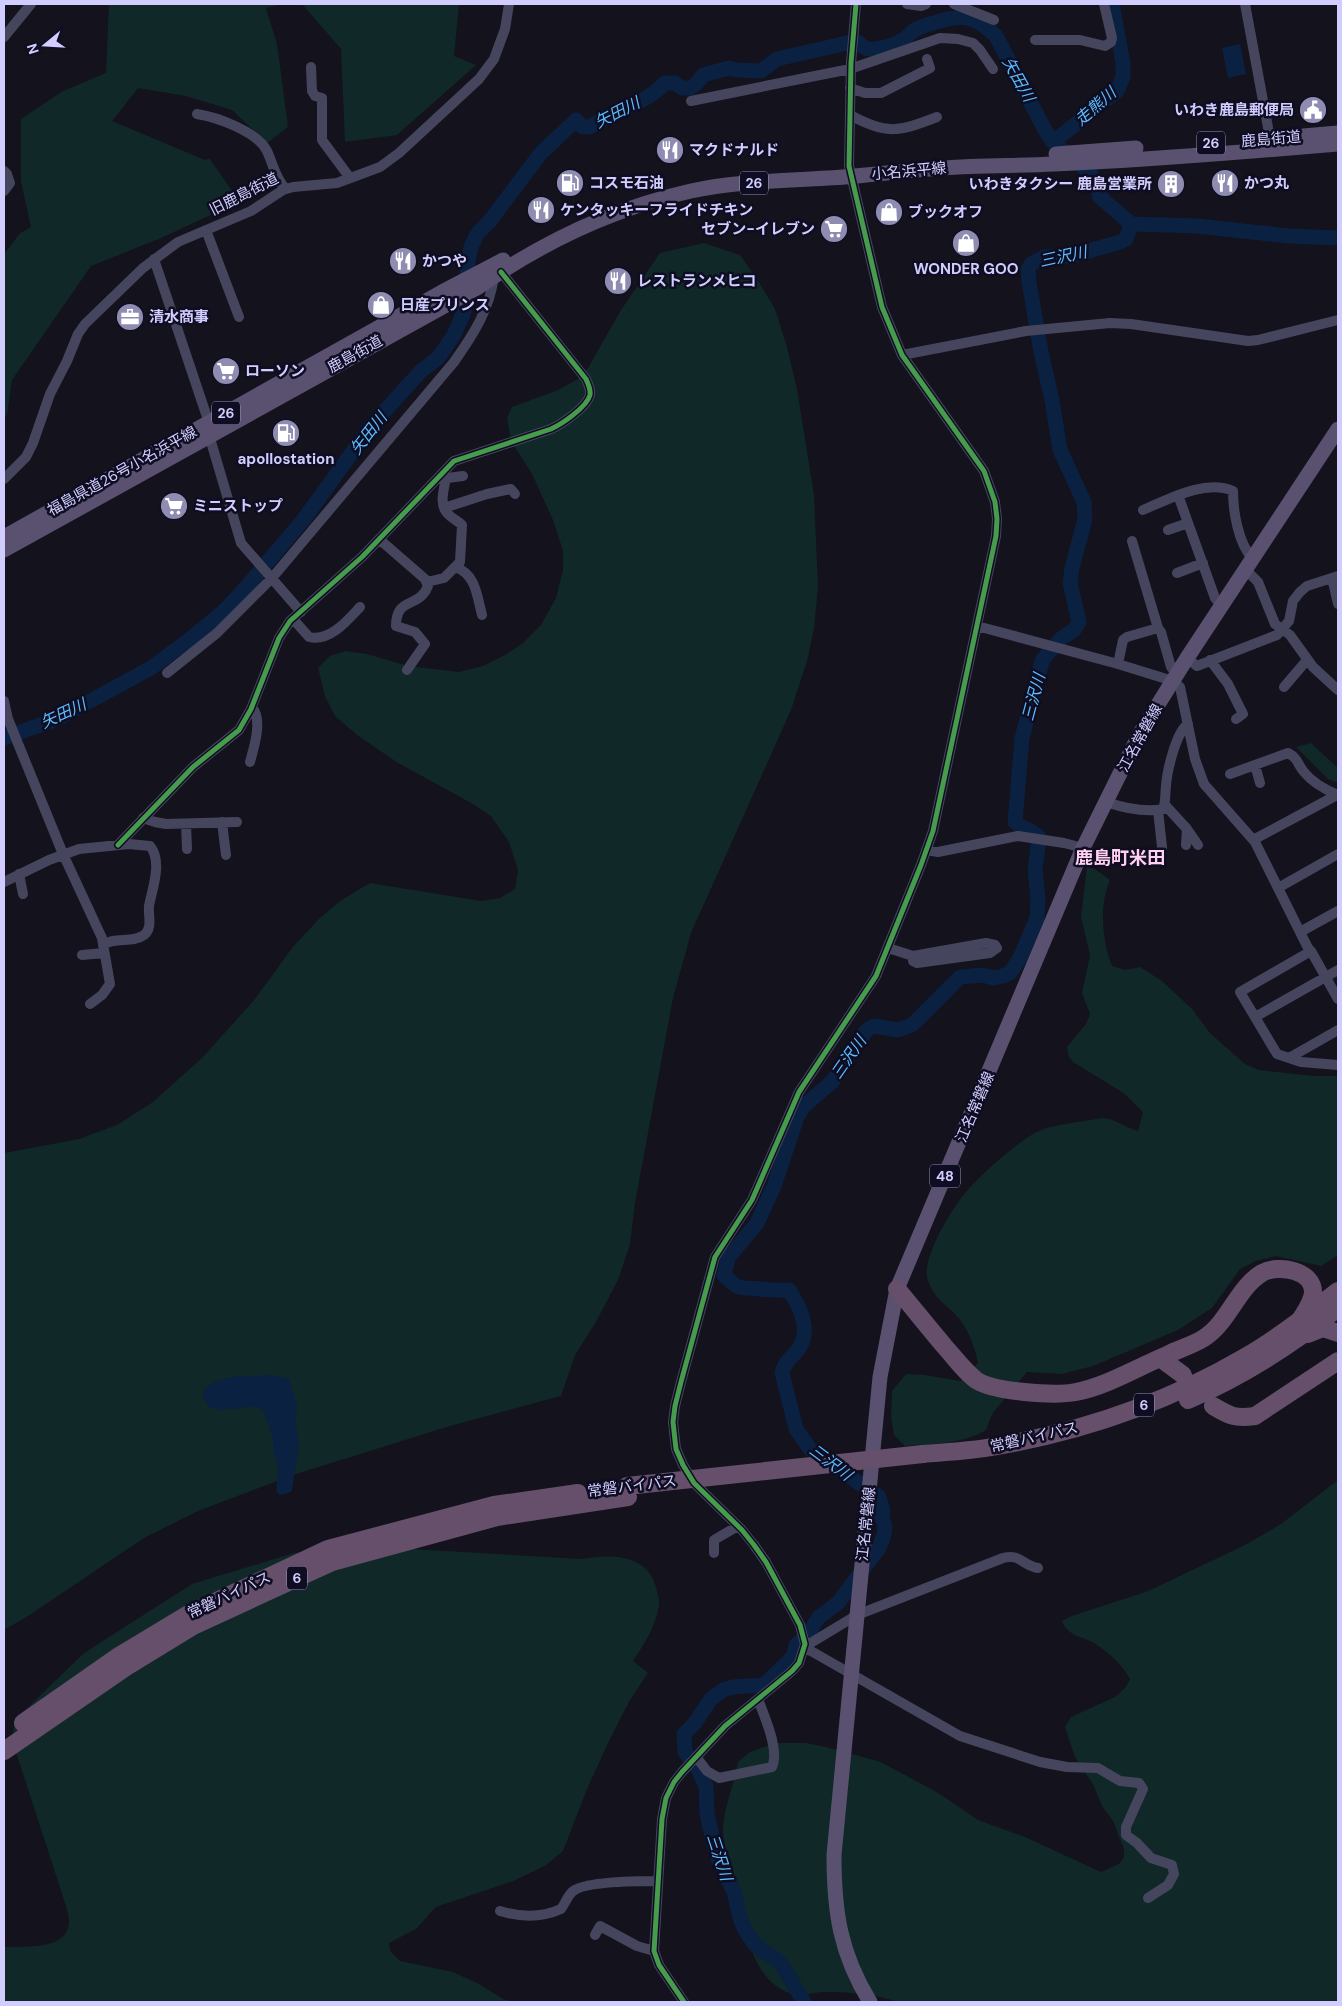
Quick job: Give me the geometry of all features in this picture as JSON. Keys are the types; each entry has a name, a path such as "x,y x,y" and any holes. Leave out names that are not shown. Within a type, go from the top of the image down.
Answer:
{"highway":[{"path":"897,1289 975,1379 990,1387 1060,1394 1073,1393 1095,1386 1193,1344 1212,1332 1252,1282 1263,1272 1272,1269 1285,1268 1299,1273 1309,1282 1313,1292 1302,1328 1323,1328 1338,1333"},
{"path":"1309,1282 1338,1284"},
{"name":"常磐バイパス","path":"1302,1328 1338,1291"},
{"name":"常磐バイパス","path":"4,1736 119,1656 187,1615 328,1549 494,1505 924,1460 993,1458 1059,1444 1118,1427 1190,1399 1243,1373 1302,1328 1338,1308"},
{"path":"1160,1358 1182,1375"},
{"path":"1213,1406 1230,1416 1239,1418 1255,1416 1338,1362"},
{"name":"常磐バイパス","path":"4,1750 126,1667 193,1626 332,1562 497,1517 627,1492"}],"main road":[{"name":"鹿島街道","path":"1084,157 1271,144 1338,133"},
{"name":"26","path":"1271,144 1338,144"},
{"name":"小名浜平線","path":"445,304 477,288 493,273 577,221 621,202 668,188 702,181 1084,157"},
{"name":"小名浜平線","path":"449,289 493,273"},
{"name":"福島県道26号小名浜平線","path":"4,537 209,429 449,289"},
{"name":"鹿島街道","path":"4,550 209,429 445,304"},
{"name":"江名常磐線","path":"870,2002 857,1982 842,1942 835,1901 834,1855 880,1377 897,1289 1083,848 1139,735 1187,658 1338,429"}],"street":[{"path":"4,37 31,4"},
{"name":"旧鹿島街道","path":"4,479 26,457 33,443 50,394 78,334 110,300 154,259 178,242 251,211 286,189 337,183 380,167 399,153 479,79 494,60 504,30 509,4"},
{"path":"684,2002 659,1966 654,1951 663,1808 666,1798 674,1782 725,1726 799,1663 804,1648 800,1625 766,1562 738,1526 694,1483 683,1465 674,1438 673,1422 677,1398 716,1257 752,1200 793,1104 876,976 926,850 932,831 996,536 995,502 984,472 902,355 882,308 850,172 850,88 852,37 856,4"},
{"path":"907,4 921,6 926,4"},
{"path":"954,4 994,20"},
{"path":"1035,40 1080,40 1105,46 1111,42 1112,38 1104,4"},
{"path":"1245,4 1271,144"},
{"path":"691,100 851,66 932,40 948,38 967,40 973,43 993,69"},
{"path":"850,88 865,93 881,93 930,68 927,58"},
{"path":"311,67 312,91 315,96 322,98 322,140 350,178"},
{"path":"197,114 207,116 256,137 266,149 281,184 286,189"},
{"path":"850,115 885,130 906,128 937,117"},
{"path":"4,171 10,183 4,191"},
{"path":"206,230 239,317"},
{"path":"154,259 209,429 241,543 272,578 297,616 301,630 309,637 315,638 337,630 360,607"},
{"path":"118,844 193,767 232,737 243,723 252,707 279,638 297,616 441,479 458,459 558,426 584,404 590,392 586,379 493,273"},
{"path":"166,673 217,633 272,578 458,356 479,326 492,290 493,273"},
{"path":"902,355 995,336 1072,326 1110,323 1131,324 1248,341 1338,320"},
{"path":"441,479 463,476"},
{"path":"427,582 444,578 460,562 462,525 449,515 444,508 441,479"},
{"path":"1143,510 1178,495 1212,487 1226,488 1233,491 1234,513 1249,564 1275,624 1294,640 1307,660 1338,690"},
{"path":"444,508 487,494 511,489 516,494"},
{"path":"1178,495 1215,598 1221,606"},
{"path":"1168,530 1188,523"},
{"path":"379,539 427,582 427,588 418,600 400,608 395,624 397,628 415,632 425,644 407,670"},
{"path":"1132,541 1158,628 1180,687 1195,760 1204,784 1253,840 1308,948 1338,999"},
{"path":"1177,573 1203,563"},
{"path":"455,567 464,570 470,577 482,615"},
{"path":"1187,658 1197,666 1277,635 1289,621 1293,601 1307,586 1335,577 1338,604"},
{"path":"977,626 1118,664 1175,677"},
{"path":"1118,664 1123,640 1127,636 1158,628"},
{"path":"1210,660 1228,684 1243,714 1236,718"},
{"path":"1284,687 1307,660"},
{"path":"4,701 8,719 63,854 102,938 103,949 114,983 90,1004"},
{"path":"250,762 257,725 256,712 252,707"},
{"path":"1125,859 1151,859 1160,854 1162,847 1161,807 1166,783 1176,741 1188,724"},
{"path":"1230,774 1288,753 1296,758 1303,771 1321,786 1338,795"},
{"path":"1255,765 1260,783"},
{"path":"1253,840 1338,795"},
{"path":"1106,802 1122,808 1136,810 1161,807 1187,829 1198,845"},
{"path":"143,818 155,822 186,824 237,822"},
{"path":"222,822 226,855"},
{"path":"186,824 187,849"},
{"path":"1186,845 1187,829"},
{"path":"926,850 938,852 1018,836 1083,848"},
{"path":"4,882 63,854 79,849 118,844 150,846 153,850 156,876 149,913 150,926 145,935 113,940 103,949 82,956"},
{"path":"1278,888 1338,854"},
{"path":"19,874 23,894"},
{"path":"1300,932 1338,911"},
{"path":"888,948 913,956 986,943 995,945 997,948 990,953 917,963 913,961 913,956"},
{"path":"1311,951 1240,992 1277,1054 1302,1062 1338,1065"},
{"path":"1255,1017 1338,970"},
{"path":"1289,1058 1338,1030"},
{"path":"714,1553 714,1540 738,1526"},
{"path":"804,1648 857,1615 1010,1556 1018,1558 1031,1567 1038,1568"},
{"path":"804,1648 960,1736 1040,1762 1098,1768 1120,1781 1139,1783 1143,1789 1126,1826 1126,1835 1137,1843 1151,1858 1172,1865 1174,1874 1168,1885 1148,1898"},
{"path":"697,1758 707,1771 719,1778 772,1767 774,1756 772,1740 758,1699"},
{"path":"500,1911 518,1916 536,1915 561,1909 577,1889 615,1882 658,1881"},
{"path":"595,1935 600,1926 637,1946 654,1951"}],"green space":[{"path":"109,4 282,4 266,8 277,44 288,127 267,143 232,110 186,96 138,88 112,121 205,160 209,158 242,205 215,213 161,238 91,266 12,380 7,415 4,416 4,254 20,233 31,227 21,182 21,119 61,92 106,73"},
{"path":"302,4 459,4 454,56 476,65 397,135 345,142 341,49"},
{"path":"704,243 740,255 775,309 787,347 797,389 814,495 818,586 814,629 807,661 791,710 691,933 673,998 635,1203 630,1244 618,1280 596,1322 575,1355 561,1396 450,1426 296,1474 198,1511 144,1538 4,1630 4,1153 79,1139 117,1125 153,1102 203,1057 255,999 292,948 319,919 340,901 370,883 481,901 500,898 515,889 518,870 509,842 491,816 473,804 398,763 357,735 335,716 325,696 318,668 330,656 346,651 367,654 408,666 459,672 483,666 505,655 523,643 541,625 556,598 563,570 563,551 553,520 532,474 511,441 507,418 512,407 558,390 578,379 588,368 621,310 660,253"},
{"path":"1311,743 1338,768 1338,783 1328,779 1296,747"},
{"path":"1087,867 1095,869 1110,880 1104,900 1103,923 1106,945 1112,966 1125,970 1140,967 1162,981 1192,1009 1210,1033 1245,1064 1259,1070 1314,1076 1338,1076 1338,1255 1321,1266 1276,1256 1256,1261 1240,1269 1212,1308 1178,1330 1093,1366 1062,1374 1027,1372 992,1414 986,1430 957,1441 905,1446 894,1435 891,1417 892,1391 906,1374 961,1381 978,1363 967,1330 959,1318 934,1293 927,1277 929,1257 934,1245 946,1220 960,1199 1000,1158 1031,1135 1044,1129 1102,1118 1138,1131 1143,1112 1125,1094 1073,1062 1069,1057 1067,1047 1086,1024 1090,1014 1082,993 1090,955 1081,917"},
{"path":"1338,1480 1338,2002 898,2002 852,1993 823,1992 797,1995 782,1989 769,1980 753,1954 724,1845 724,1820 738,1762 750,1752 775,1743 806,1743 826,1747 881,1762 940,1794 978,1820 1025,1837 1101,1872 1119,1864 1124,1857 1124,1849 1113,1821 1102,1806 1094,1786 1075,1757 1065,1727 1071,1717 1115,1697 1125,1688 1130,1679 1120,1664 1107,1652 1092,1642 1068,1631 1062,1621 1148,1591 1245,1545 1281,1524"},
{"path":"360,1546 582,1559 604,1556 626,1558 644,1568 651,1576 656,1587 659,1606 655,1620 649,1635 633,1661 648,1673 630,1700 610,1739 587,1789 563,1851 545,1866 513,1881 436,1907 416,1929 389,1943 390,1951 400,1961 453,1972 479,1984 503,1999 514,2002 4,2002 4,1947 44,1945 54,1942 62,1938 67,1931 69,1921 66,1906 12,1740 15,1720 84,1653 192,1584 294,1553"}],"water":[{"path":"1240,44 1246,74 1228,78 1222,48"},
{"path":"264,1374 289,1378 297,1405 296,1425 299,1444 292,1491 279,1495 276,1491 278,1469 273,1449 273,1437 263,1411 258,1407 222,1410 210,1408 203,1398 205,1389 216,1381 240,1376 262,1376"}],"waterway":[{"name":"走熊川","path":"1053,142 1117,91 1123,77 1123,63 1112,4"},
{"name":"矢田川","path":"4,738 57,719 151,668 224,611 304,519 372,425 421,371 438,358 454,335 464,312 468,262 471,247 477,234 489,222 541,153 576,120 583,127 589,127 648,97 665,83 675,83 682,88 690,88 703,75 729,68 761,71 777,59 856,41 865,48 880,48 892,45 924,26 952,18 967,18 981,23 996,36 1053,142 1090,173 1099,187 1099,196 1131,224 1197,226 1289,236 1338,238"},
{"name":"三沢川","path":"804,2002 780,1962 755,1945 745,1930 734,1892 718,1858 712,1836 707,1814 706,1786 697,1767 685,1752 684,1734 694,1724 711,1699 723,1690 733,1687 764,1685 793,1657 796,1645 808,1634 819,1617 838,1603 879,1548 885,1527 879,1497 810,1449 796,1429 782,1373 786,1364 801,1344 804,1329 801,1312 789,1290 740,1287 733,1284 724,1275 728,1258 757,1223 774,1186 797,1117 804,1106 833,1081 851,1051 867,1030 874,1026 898,1030 912,1025 960,977 982,975 994,978 1010,973 1020,958 1037,918 1038,899 1035,870 1039,837 1015,822 1022,738 1043,659 1062,638 1074,630 1079,622 1070,583 1085,519 1084,502 1060,450 1052,400 1041,352 1028,269 1031,264 1044,257 1071,256 1120,242 1126,239 1131,224"}],"cycle path":[{"path":"684,2002 659,1965 654,1951 662,1819 666,1798 674,1782 682,1772 725,1726 792,1671 799,1663 805,1644 800,1625 766,1562 742,1530 694,1483 683,1465 676,1449 673,1422 675,1406 715,1257 752,1200 799,1092 876,976 921,865 933,831 996,536 995,502 984,471 902,355 882,307 849,166 851,63 856,4"},
{"path":"118,845 193,767 239,730 251,709 279,638 290,621 362,557 454,461 551,429 574,415 588,400 590,391 586,379 501,272"}],"place":[{"name":"いわき鹿島郵便局","path":"1313,110"},
{"name":"マクドナルド","path":"670,150"},
{"name":"コスモ石油","path":"570,183"},
{"name":"かつ丸","path":"1225,183"},
{"name":"いわきタクシー 鹿島営業所","path":"1171,184"},
{"name":"ケンタッキーフライドチキン","path":"541,210"},
{"name":"ブックオフ","path":"889,212"},
{"name":"セブン-イレブン","path":"834,229"},
{"name":"WONDER GOO","path":"966,243"},
{"name":"かつや","path":"403,261"},
{"name":"レストランメヒコ","path":"618,281"},
{"name":"日産プリンス","path":"381,305"},
{"name":"清水商事","path":"130,317"},
{"name":"ローソン","path":"226,371"},
{"name":"apollostation","path":"286,433"},
{"name":"ミニストップ","path":"174,506"}],"district":[{"name":"鹿島町米田","path":"1120,858"}]}
